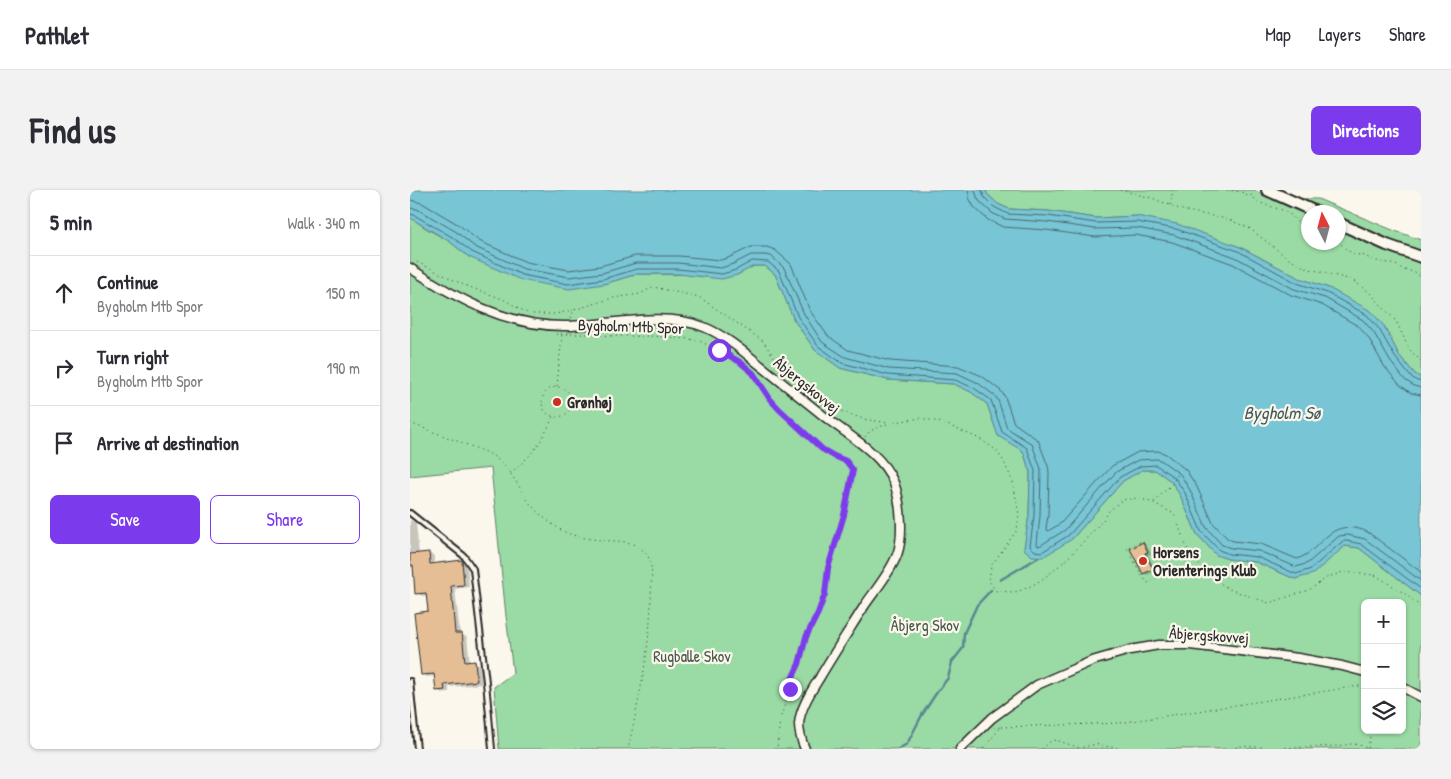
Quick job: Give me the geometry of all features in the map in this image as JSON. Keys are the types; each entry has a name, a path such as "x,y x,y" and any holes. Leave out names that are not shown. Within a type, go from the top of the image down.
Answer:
{"street":[{"path":"1267,190 1301,205"},
{"path":"1346,227 1387,245 1421,257"},
{"name":"Åbjergskovvej","path":"410,268 473,305 506,318 542,325 566,326 657,320 685,321 705,327 742,351 860,443 881,462 894,482 898,497 901,521 900,546 889,570 845,636 806,700 799,724 805,749"},
{"name":"Åbjergskovvej","path":"960,749 992,718 1037,685 1092,661 1130,650 1159,645 1190,645 1239,650 1342,666 1361,671"},
{"path":"1406,689 1421,697"}],"lane":[{"path":"410,513 464,556 473,569 492,749"},
{"path":"410,681 417,749"}],"path":[{"path":"1120,190 1152,198 1182,210 1227,219 1250,228 1289,259 1306,268 1352,280 1369,292 1396,321 1410,349 1421,361"},
{"path":"1170,206 1173,190"},
{"path":"1232,190 1249,196 1252,195 1257,202 1282,210 1301,224"},
{"path":"1346,249 1372,260 1394,264 1404,270 1415,272 1421,277"},
{"path":"415,261 464,285 503,299 530,314 556,314 574,310"},
{"path":"557,386 562,335 566,326"},
{"name":"Bygholm Mtb Spor","path":"555,334 688,339 702,342 740,362 753,373 770,399 790,420 822,449 846,461 853,470 844,515 828,568 825,594 806,637 799,664 791,681 780,719 777,749"},
{"path":"557,386 568,391 573,402 572,408 568,413 557,418 553,417 546,413 542,402 546,391 557,386"},
{"path":"510,473 541,442 553,417"},
{"path":"921,418 943,423 980,439 996,450 1010,473 1019,516 1016,530 991,566 989,581 996,590 1017,592 1042,579 1072,555 1109,511 1122,500 1138,498 1154,503 1174,514 1187,548 1205,573 1228,590 1269,603 1309,590 1328,577 1343,572 1375,576 1404,593 1421,607"},
{"path":"410,423 496,457 510,473 533,507 559,530 578,536 602,540 626,541 646,552 652,572 650,626 645,674 628,749"},
{"path":"860,443 870,431 889,423"},
{"path":"1154,503 1171,485 1178,474"},
{"path":"1140,542 1127,548 1142,576 1148,583 1170,573 1177,572 1193,578 1205,573"},
{"path":"981,729 1120,723 1361,686"},
{"path":"790,689 804,705"},
{"path":"983,749 1001,727"},
{"path":"1231,749 1240,746 1273,748 1341,746 1350,744 1360,745 1368,749 1370,734"},
{"path":"1042,749 1051,741 1056,740 1080,748 1096,744 1119,749"}],"green space":[{"path":"986,190 1254,190 1270,198 1318,199 1332,205 1301,205 1301,250 1346,250 1346,211 1421,240 1421,378 1414,373 1399,355 1384,326 1329,288 1299,278 1240,247 1137,216 1096,218 1048,211 1009,209 998,204 987,194"},
{"path":"410,217 449,241 469,257 604,284 637,274 737,275 754,266 765,266 775,274 794,320 815,350 840,368 888,380 954,384 971,392 987,404 998,435 1023,451 1030,472 1029,515 1024,549 1072,539 1123,481 1142,470 1156,470 1171,481 1180,495 1197,534 1216,555 1228,559 1256,562 1295,579 1313,573 1345,546 1359,548 1421,596 1421,749 499,749 494,687 513,673 491,468 410,476"}],"water":[{"name":"Bygholm Sø","path":"410,190 986,190 987,194 998,204 1009,209 1048,211 1096,218 1137,216 1177,224 1240,247 1299,278 1329,288 1371,311 1384,326 1399,355 1414,373 1421,378 1421,596 1359,548 1345,546 1313,574 1295,579 1256,562 1228,559 1216,555 1197,534 1180,495 1171,481 1155,470 1142,470 1123,481 1072,539 1043,557 1032,556 1024,549 1029,515 1030,472 1023,451 998,436 987,404 971,392 954,384 888,380 840,368 815,350 794,320 775,274 765,266 754,266 737,275 722,279 678,274 637,274 604,284 569,289 521,280 469,257 449,241 412,219 410,217"}],"building":[{"name":"Horsens Orienterings Klub","path":"1143,542 1148,552 1145,553 1153,569 1143,574 1130,549"},
{"path":"429,552 430,564 462,560 464,585 451,586 455,633 462,633 465,662 475,661 477,681 444,685 445,690 436,691 434,674 421,675 414,613 428,611 426,593 415,594 413,565 410,565 410,554"}],"waterway":[{"path":"1000,580 1039,557"},
{"path":"898,749 907,744 922,715 948,678 952,662 963,648 964,633 977,605 991,590"}],"place":[{"name":"Grønhøj","path":"557,402"},
{"name":"Horsens Orienterings Klub","path":"1143,561"}],"route":[{"path":"719,350 740,362 753,373 770,399 796,426 822,449 846,461 853,470 844,515 828,568 825,594 806,637 790,689"}],"park label":[{"name":"Åbjerg Skov","path":"925,625"},
{"name":"Rugballe Skov","path":"692,656"}]}
